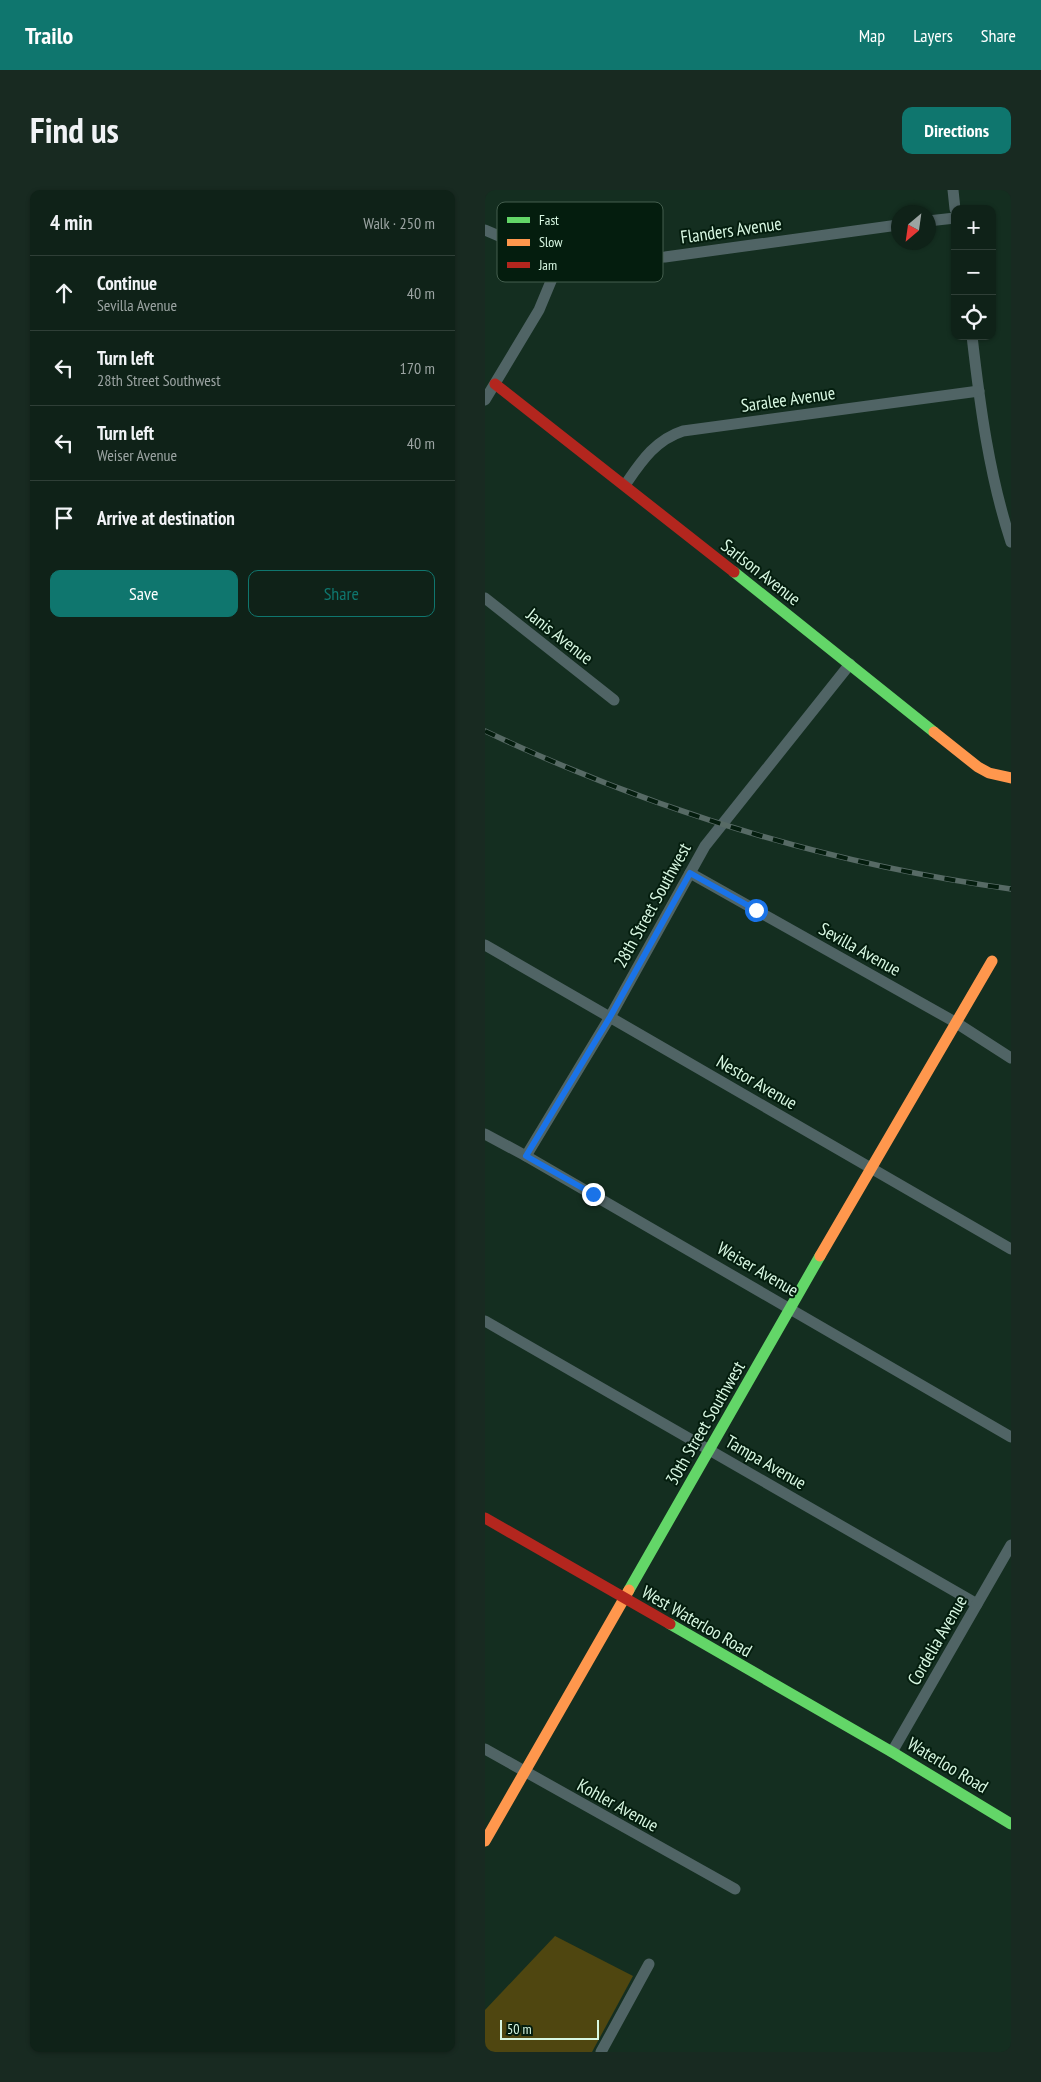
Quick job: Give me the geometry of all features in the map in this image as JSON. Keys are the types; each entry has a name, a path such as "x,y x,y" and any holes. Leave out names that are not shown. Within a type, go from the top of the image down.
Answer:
{"street":[{"path":"953,190 955,205"},
{"path":"936,220 951,218"},
{"name":"Flanders Avenue","path":"663,257 891,226"},
{"name":"Flanders Avenue","path":"485,230 497,235"},
{"path":"485,400 539,310 551,282"},
{"path":"972,340 994,486 1011,542"},
{"name":"Sarlson Avenue","path":"495,384 979,767 989,773 1011,778"},
{"name":"Saralee Avenue","path":"625,485 651,450 663,439 683,431 979,391"},
{"name":"Janis Avenue","path":"485,598 614,700"},
{"name":"28th Street Southwest","path":"526,1156 610,1017 705,846 850,664"},
{"name":"Sevilla Avenue","path":"690,873 955,1022 1011,1058"},
{"name":"Nestor Avenue","path":"485,945 1011,1249"},
{"name":"30th Street Southwest","path":"485,1841 525,1773 581,1670 710,1450 870,1168 955,1022 993,961"},
{"name":"Weiser Avenue","path":"485,1134 791,1308 1011,1437"},
{"name":"Tampa Avenue","path":"485,1320 977,1604"},
{"name":"West Waterloo Road","path":"485,1518 893,1752"},
{"name":"Cordelia Avenue","path":"893,1752 1011,1545"},
{"name":"Kohler Avenue","path":"485,1750 735,1889"},
{"name":"Waterloo Road","path":"893,1752 1011,1824"},
{"path":"601,2052 649,1964"}],"shaded area":[{"path":"555,1936 633,1976 592,2052 485,2052 485,2010"}],"railway":[{"path":"485,731 612,786 742,830 808,849 875,865 1011,889"}],"traffic: fast":[{"path":"734,572 934,732"},
{"path":"629,1590 820,1256"},
{"path":"670,1624 892,1752 1011,1824"}],"traffic: slow":[{"path":"934,732 978,767 989,773 1011,778"},
{"path":"820,1256 992,961"},
{"path":"485,1841 629,1590"}],"traffic: jam":[{"path":"495,384 734,572"},
{"path":"485,1518 670,1624"}],"route":[{"path":"593,1194 526,1156 610,1017 690,873 756,910"}]}
